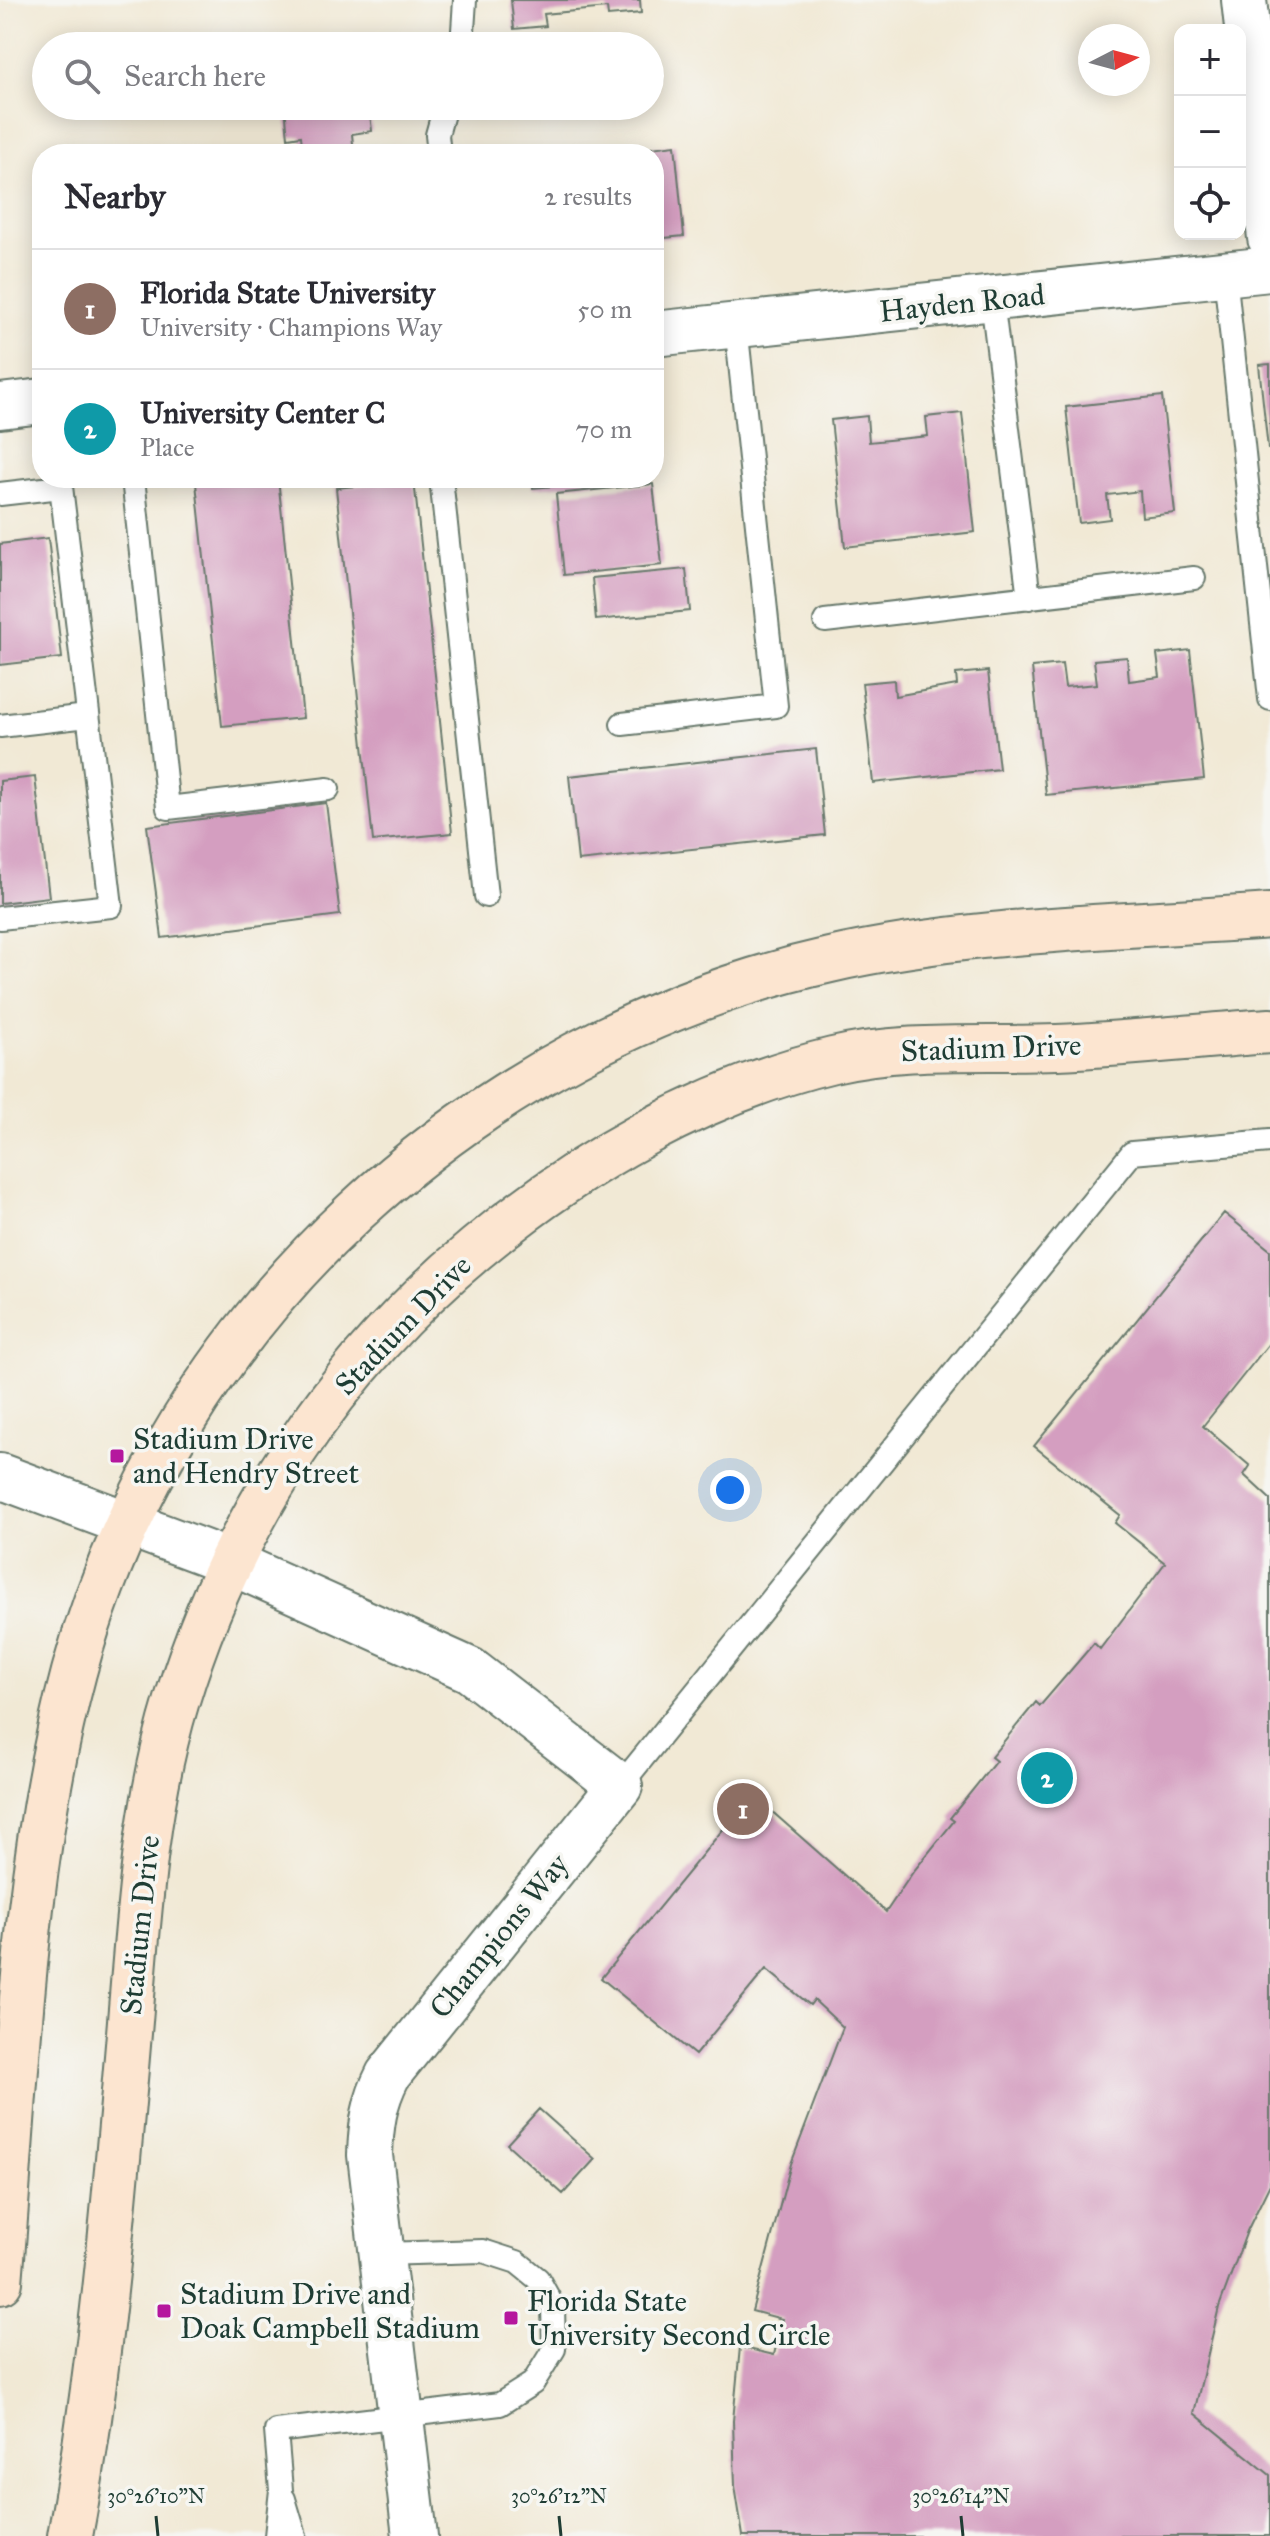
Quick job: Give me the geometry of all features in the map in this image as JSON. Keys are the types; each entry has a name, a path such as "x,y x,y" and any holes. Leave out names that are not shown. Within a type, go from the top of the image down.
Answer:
{"main road":[{"path":"0,2282 33,1903 50,1784 75,1667 128,1525 209,1378 254,1316 300,1264 357,1208 475,1113 536,1075 682,1005 756,979 832,959 991,937 1270,916"},
{"name":"Stadium Drive","path":"70,2536 101,2336 149,1824 177,1700 230,1562 261,1501 295,1446 387,1333 442,1277 560,1186 694,1110 769,1079 837,1059 908,1050 1060,1047 1270,1031"}],"street":[{"path":"1244,0 1270,238"},
{"name":"Hayden Road","path":"664,333 1270,269"},
{"path":"0,406 32,402"},
{"path":"0,1476 230,1562 470,1670 620,1786"},
{"name":"Champions Way","path":"415,2536 370,2155 371,2123 378,2093 408,2050 620,1786"}],"lane":[{"path":"463,32 465,0"},
{"path":"438,144 441,120"},
{"path":"1225,274 1270,699"},
{"path":"992,300 1029,598"},
{"path":"622,724 776,706 736,325"},
{"path":"0,494 33,488"},
{"path":"0,918 111,906 61,488"},
{"path":"134,488 168,808 328,789"},
{"path":"442,488 486,896"},
{"path":"825,621 1194,578"},
{"path":"0,726 88,716"},
{"path":"620,1786 1132,1153 1270,1141"},
{"path":"276,2536 281,2490 276,2431 500,2404 533,2383 554,2349 553,2306 538,2279 517,2262 483,2251 381,2254"},
{"path":"281,2490 295,2536"}],"building":[{"path":"511,0 640,0 641,13 608,16 607,8 544,14 546,26 514,29"},
{"path":"286,120 371,120 372,131 352,134 353,144 302,144 301,136 288,138"},
{"path":"675,145 684,236 664,238 664,146"},
{"path":"1270,364 1270,449 1268,449 1259,365"},
{"path":"1162,396 1175,513 1142,517 1140,491 1107,495 1110,519 1079,523 1066,407"},
{"path":"962,413 975,532 845,547 831,420 867,416 869,442 928,436 926,417"},
{"path":"197,488 279,488 303,718 222,726"},
{"path":"336,488 415,488 452,833 373,841"},
{"path":"614,488 653,488 662,565 564,575 556,494"},
{"path":"48,538 62,658 0,665 0,544"},
{"path":"686,569 690,611 596,620 592,578"},
{"path":"1190,650 1204,779 1046,795 1032,667 1062,664 1065,687 1097,684 1094,660 1127,657 1129,681 1160,677 1157,654"},
{"path":"988,671 999,769 873,783 862,683 894,680 895,696 957,685 956,674"},
{"path":"816,749 825,835 578,861 569,776"},
{"path":"35,777 49,897 0,903 0,781"},
{"path":"326,803 340,915 162,938 147,826"},
{"path":"1224,1213 1270,1250 1270,1342 1203,1426 1250,1466 1244,1475 1270,1499 1270,2184 1247,2231 1219,2307 1194,2413 1270,2475 1270,2536 743,2536 735,2486 733,2421 740,2347 774,2355 782,2319 752,2311 791,2164 843,2027 814,2000 810,2005 766,1969 695,2055 601,1978 752,1794 886,1912 954,1821 950,1818 996,1761 991,1757 1036,1702 1040,1706 1094,1643 1100,1649 1165,1563 1115,1523 1120,1515 1034,1446"},
{"path":"539,2109 595,2159 563,2194 507,2144"}],"place":[{"name":"Stadium Drive and Hendry Street","path":"117,1456"},
{"name":"University Center C","path":"1047,1778"},
{"name":"Florida State University","path":"743,1809"},
{"name":"Stadium Drive and Doak Campbell Stadium","path":"164,2311"},
{"name":"Florida State University Second Circle","path":"511,2318"}]}
